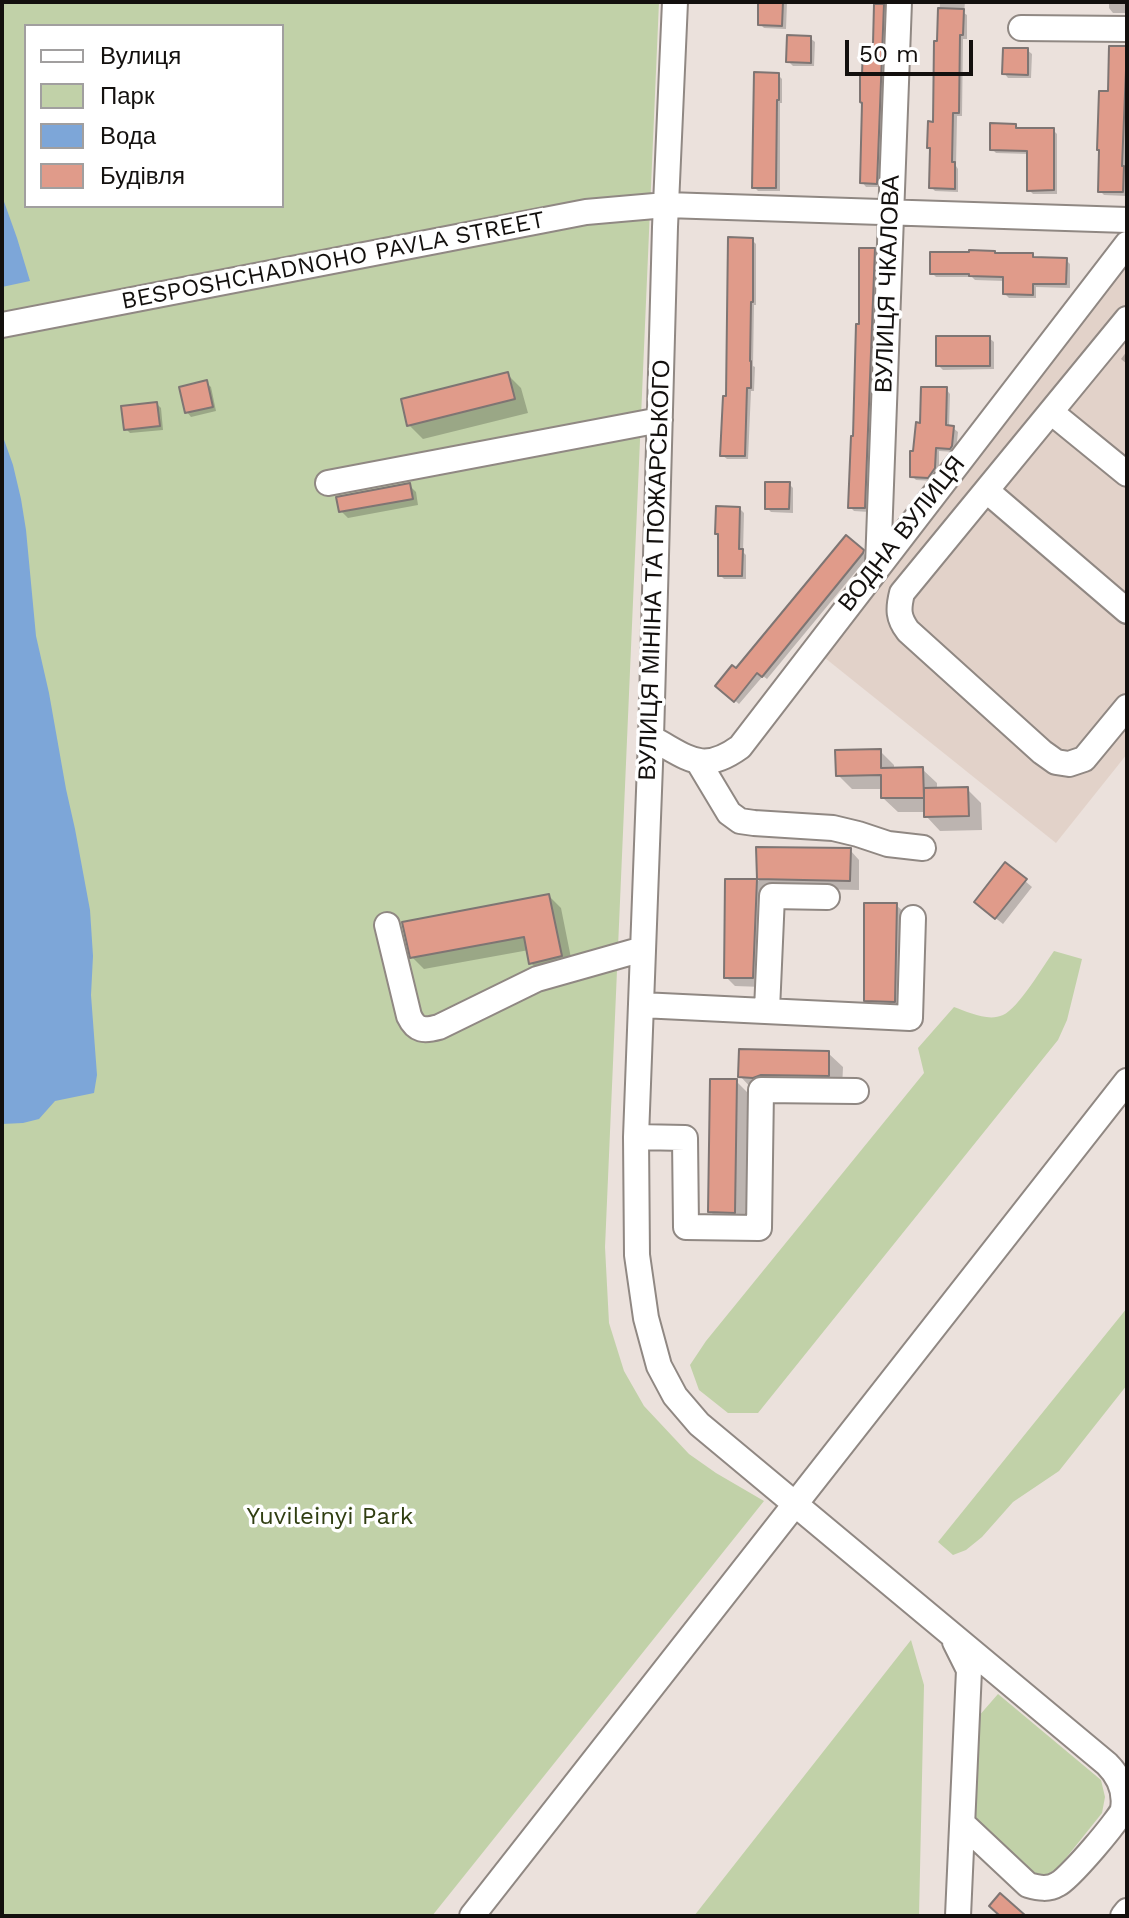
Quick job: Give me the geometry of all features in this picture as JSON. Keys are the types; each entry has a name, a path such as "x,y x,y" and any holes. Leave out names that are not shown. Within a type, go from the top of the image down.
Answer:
{"street":[{"name":"ВУЛИЦЯ МІНІНА ТА ПОЖАРСЬКОГО","path":"675,2 636,1137 638,1277 646,1318 659,1366 675,1396 699,1424 1107,1764 1125,1794"},
{"name":"ВУЛИЦЯ ЧКАЛОВА","path":"878,565 899,2"},
{"path":"1021,28 1127,29"},
{"name":"BESPOSHCHADNOHO PAVLA STREET","path":"2,325 586,212 666,205 1127,220"},
{"name":"ВОДНА ВУЛИЦЯ","path":"699,763 714,762 740,747 1127,244"},
{"path":"1127,319 902,593 898,607 901,621 919,642 1056,762 1069,764 1084,759 1127,707"},
{"path":"1051,412 1127,474"},
{"path":"328,483 660,420"},
{"path":"987,491 1127,611"},
{"path":"651,738 699,763 729,813 740,821 833,828 888,844 923,848"},
{"path":"767,1010 772,896 827,897"},
{"path":"641,1005 910,1018 913,918"},
{"path":"387,925 409,1016 418,1029 428,1030 537,979 643,949"},
{"path":"472,1916 1127,1081"},
{"path":"636,1137 685,1138 686,1227 759,1228 761,1090 856,1091"},
{"path":"950,1633 969,1670 963,1911"},
{"path":"963,1824 1028,1885 1050,1888 1067,1878 1123,1813 1125,1794"},
{"path":"1123,1916 1127,1911"}],"shaded area":[{"path":"1127,257 1127,754 1056,843 815,650"}],"green space":[{"name":"Yuvileinyi Park","path":"2,2 659,2 605,1247 609,1323 624,1371 644,1406 689,1454 764,1501 432,1916 2,1916"},
{"path":"1054,951 1082,959 1067,1020 1058,1040 758,1413 728,1413 699,1390 690,1365 706,1341 924,1073 918,1048 954,1007 985,1017 1003,1015 1023,996"},
{"path":"1127,1308 1127,1385 1059,1471 1013,1502 982,1537 966,1550 953,1555 938,1542"},
{"path":"911,1640 924,1685 919,1916 694,1916"},
{"path":"998,1694 1101,1780 1105,1797 1102,1813 1058,1868 1046,1875 1037,1875 969,1818 971,1725"}],"water":[{"path":"2,196 30,281 2,287"},
{"path":"2,434 21,499 36,636 90,910 93,956 91,995 97,1075 94,1093 55,1101 39,1119 2,1124"}],"building":[{"path":"758,2 783,2 782,26 758,25"},
{"path":"874,4 884,4 877,184 860,183 860,75 863,44 873,44"},
{"path":"938,8 964,9 963,35 960,35 959,113 953,113 955,189 929,188 928,121 933,122 934,41 937,41"},
{"path":"787,35 811,36 811,63 786,62"},
{"path":"1109,46 1127,46 1123,192 1098,192 1099,91 1108,91"},
{"path":"1003,48 1028,48 1028,75 1002,74"},
{"path":"754,72 779,73 776,188 752,188"},
{"path":"990,123 1016,124 1016,128 1054,128 1054,190 1027,191 1027,151 990,150"},
{"path":"728,237 753,238 751,388 747,388 745,456 720,456 723,396 726,396"},
{"path":"859,248 875,248 865,508 848,508 856,324 859,324"},
{"path":"969,250 1067,258 1066,284 1033,284 1033,295 1003,294 1003,277 930,274 930,252"},
{"path":"936,336 990,336 990,366 936,366"},
{"path":"508,372 515,399 407,426 401,399"},
{"path":"207,380 213,407 185,413 179,387"},
{"path":"921,387 947,387 946,425 954,426 952,446 950,449 936,448 935,468 928,478 910,477 910,451 913,451 916,422 920,423"},
{"path":"157,402 160,426 124,430 121,406"},
{"path":"765,482 790,482 789,509 765,509"},
{"path":"410,483 413,499 339,512 336,497"},
{"path":"716,506 740,507 742,576 718,576"},
{"path":"846,535 864,550 863,553 762,677 757,673 734,702 715,686 732,665 736,668"},
{"path":"881,749 881,768 923,767 924,798 881,798 881,775 836,776 835,750"},
{"path":"968,787 969,816 924,817 924,788"},
{"path":"756,847 851,848 850,881 757,879"},
{"path":"1005,862 1027,879 995,919 974,902"},
{"path":"725,879 757,879 753,978 724,978"},
{"path":"549,894 562,956 529,964 524,937 410,958 402,922"},
{"path":"864,903 897,903 895,1002 864,1001"},
{"path":"739,1049 829,1051 829,1076 738,1077"},
{"path":"710,1079 737,1079 735,1213 708,1212"},
{"path":"1000,1893 1026,1916 1000,1916 989,1906"}]}
